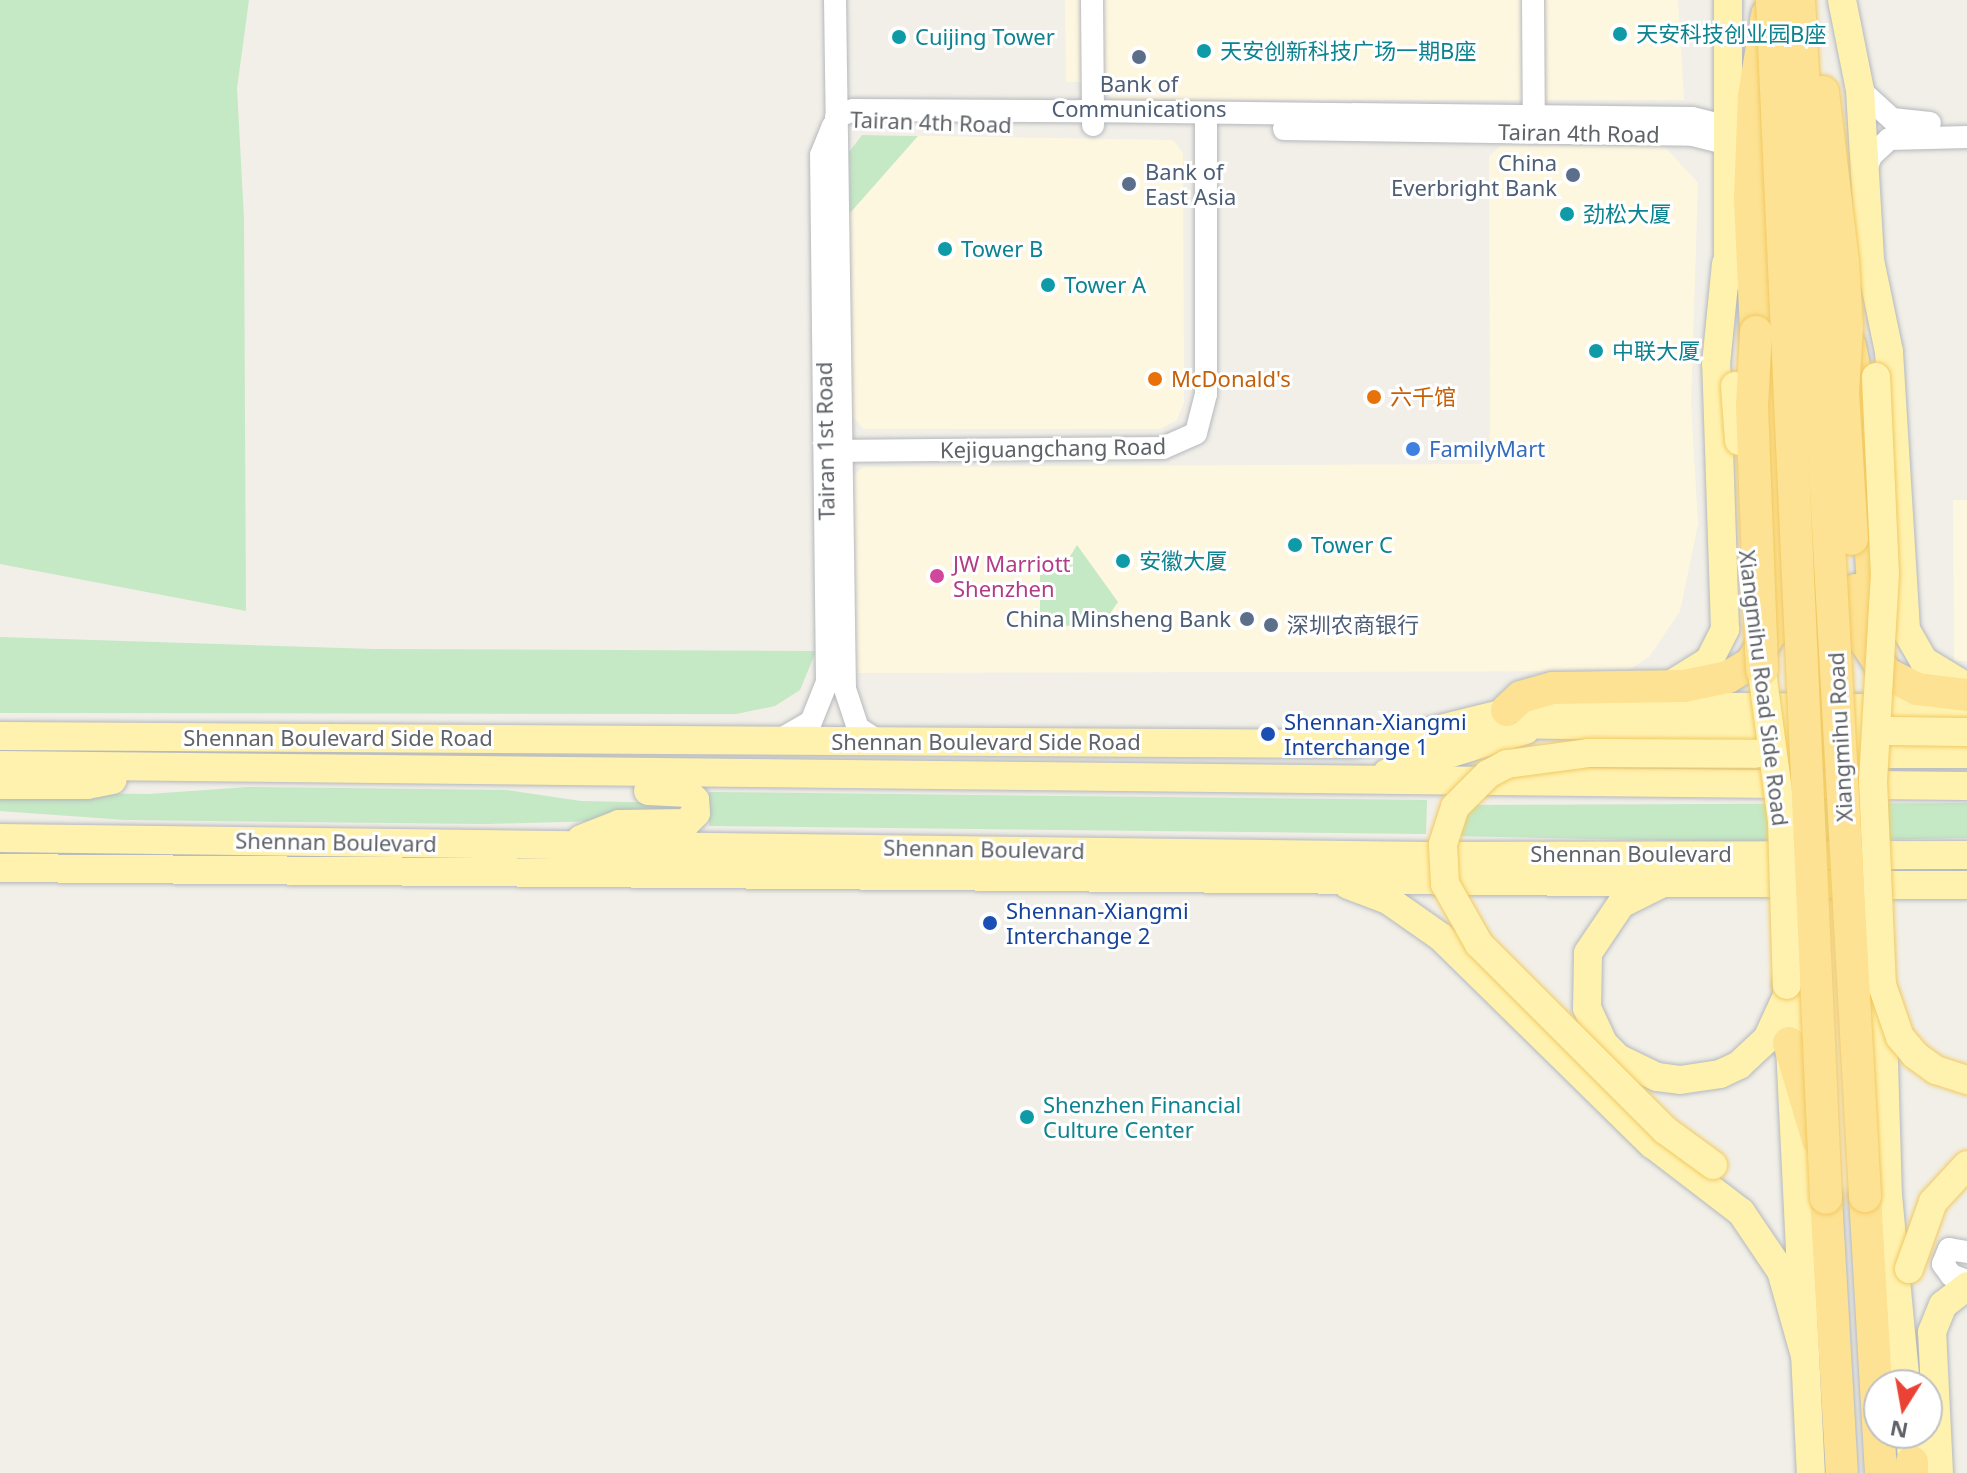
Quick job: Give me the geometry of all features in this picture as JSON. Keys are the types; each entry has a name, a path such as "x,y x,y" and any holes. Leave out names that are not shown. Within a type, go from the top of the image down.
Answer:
{"highway":[{"path":"1762,670 1752,406 1756,332 1751,137 1771,0"},
{"name":"Xiangmihu Road","path":"1771,0 1824,1161 1811,1199 1842,1473"},
{"path":"1800,0 1825,104 1847,327 1860,394 1879,665"},
{"name":"Xiangmihu Road","path":"1800,0 1877,1196 1881,1473"},
{"path":"1847,327 1843,392 1860,634 1874,660 1917,689 1967,695"},
{"path":"1507,710 1521,697 1553,688 1662,687 1728,677 1751,663 1767,644 1778,609 1776,544 1767,404 1756,332"},
{"path":"1789,1043 1824,1161"}],"main road":[{"name":"Xiangmihu Road Side Road","path":"1728,0 1726,263 1746,549 1782,821 1789,1043 1811,1199 1801,1298 1811,1473"},
{"path":"1842,0 1860,90 1885,573 1873,781 1882,985 1877,1196 1904,1369"},
{"path":"1870,260 1889,352 1906,630 1924,661 1967,687"},
{"path":"1662,687 1698,672 1725,629 1716,353 1726,263"},
{"name":"Shennan Boulevard Side Road","path":"10,736 1353,744 1447,726 1507,710 1569,704 1967,709"},
{"path":"1447,726 1967,732"},
{"path":"1340,780 1390,772 1489,737 1571,726"},
{"path":"10,736 151,767"},
{"path":"462,770 589,739"},
{"path":"1805,1356 1771,1250 1707,1173 1479,944 1445,884 1443,844 1462,798 1507,764 1588,753 1967,754"},
{"path":"0,765 1967,786"},
{"path":"0,785 87,785 151,767"},
{"path":"536,771 605,788 683,791 697,804 696,813 686,823 619,824 557,844"},
{"path":"0,825 59,839"},
{"name":"Shennan Boulevard","path":"0,838 1430,856 1967,855"},
{"path":"4,868 105,839"},
{"path":"752,846 924,875"},
{"path":"4,868 1967,885"},
{"path":"1299,878 1363,888 1388,900 1441,937 1652,1144 1707,1173 1765,1217 1801,1298"},
{"path":"1676,881 1653,886 1621,904 1596,935 1584,990 1593,1025 1603,1043 1635,1069 1680,1080 1720,1074 1739,1065 1767,1039 1787,985"},
{"path":"1882,985 1900,1037 1915,1055 1936,1070 1967,1080"},
{"path":"1902,1345 1909,1269 1933,1202 1967,1165"},
{"path":"1909,1269 1939,1214 1967,1187"},
{"path":"1917,1463 1932,1332 1943,1305 1967,1284"}],"street":[{"name":"Tairan 1st Road","path":"835,0 836,117 821,155 846,700 858,728 878,741"},
{"path":"1080,0 1087,119"},
{"path":"1087,119 1092,0"},
{"path":"1518,0 1527,124"},
{"path":"1527,124 1533,0"},
{"path":"1860,90 1872,105 1897,121 1967,123"},
{"name":"Tairan 4th Road","path":"836,117 852,124 1087,119 1527,124 1692,118 1725,134"},
{"name":"Kejiguangchang Road","path":"833,444 1161,437 1184,429 1195,403 1201,120"},
{"path":"1865,177 1871,156 1889,139 1967,137"},
{"name":"Tairan 1st Road","path":"774,740 811,722 826,694 833,444"},
{"path":"1967,1252 1949,1249 1943,1264 1951,1275 1967,1284"}],"shaded area":[{"path":"1065,0 1678,0 1684,100 1114,100 1098,82 1066,82"},
{"path":"862,135 1173,140 1183,153 1184,403 1177,420 1160,429 864,429 852,416 849,152"},
{"path":"1501,146 1664,146 1698,183 1691,403 1698,524 1680,611 1649,657 1627,671 850,673 849,480 863,467 1490,464 1489,156"},
{"path":"1953,500 1967,500 1967,661 1954,661"}],"green space":[{"path":"0,0 249,0 237,88 244,219 246,611 0,564"},
{"path":"862,135 918,136 850,213 849,152"},
{"path":"1077,545 1118,602 1101,627 1047,625 1040,619 1040,573 1061,571"},
{"path":"0,637 374,649 816,651 800,690 775,706 736,714 0,713"},
{"path":"248,787 506,790 581,801 673,803 683,810 672,819 486,824 126,820 0,811 0,792 149,794"},
{"path":"709,792 1427,800 1426,834 709,826"},
{"path":"1967,803 1967,838 1745,842 1448,836 1449,805"}],"place":[{"name":"天安科技创业园B座","path":"1620,34"},
{"name":"Cuijing Tower","path":"899,37"},
{"name":"天安创新科技广场一期B座","path":"1204,51"},
{"name":"Bank of Communications","path":"1139,57"},
{"name":"China Everbright Bank","path":"1573,175"},
{"name":"Bank of East Asia","path":"1129,184"},
{"name":"劲松大厦","path":"1567,214"},
{"name":"Tower B","path":"945,249"},
{"name":"Tower A","path":"1048,285"},
{"name":"中联大厦","path":"1596,351"},
{"name":"McDonald's","path":"1155,379"},
{"name":"六千馆","path":"1374,397"},
{"name":"FamilyMart","path":"1413,449"},
{"name":"Tower C","path":"1295,545"},
{"name":"安徽大厦","path":"1123,561"},
{"name":"JW Marriott Shenzhen","path":"937,576"},
{"name":"China Minsheng Bank","path":"1247,619"},
{"name":"深圳农商银行","path":"1271,625"},
{"name":"Shennan-Xiangmi Interchange 1","path":"1268,734"},
{"name":"Shennan-Xiangmi Interchange 2","path":"990,923"},
{"name":"Shenzhen Financial Culture Center","path":"1027,1117"}]}
